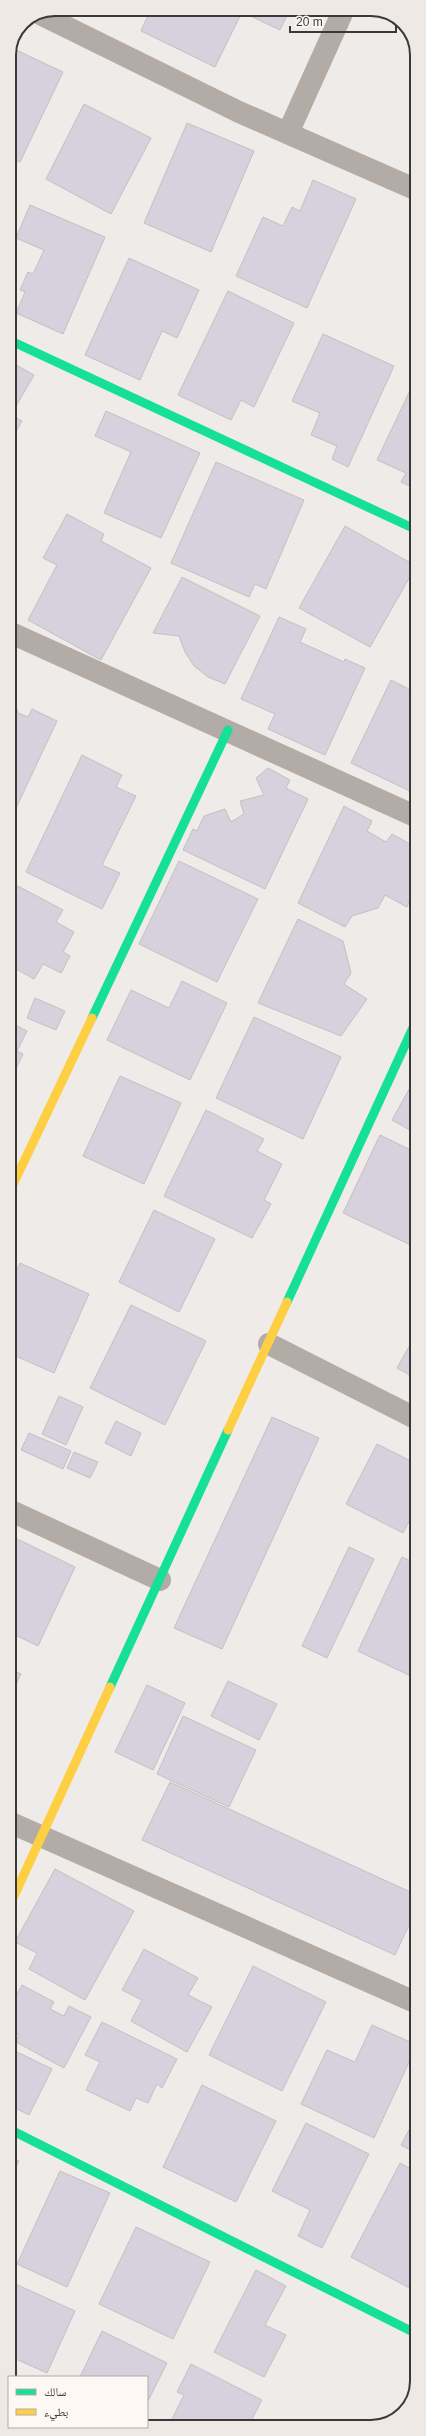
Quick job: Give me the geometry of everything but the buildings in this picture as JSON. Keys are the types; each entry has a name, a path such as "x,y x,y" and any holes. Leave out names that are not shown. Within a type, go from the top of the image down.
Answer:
{"street":[{"path":"288,133 341,16"},
{"path":"48,17 239,112 410,187"},
{"path":"16,343 410,527"},
{"path":"16,635 410,814"},
{"path":"16,1178 228,730"},
{"path":"16,1892 410,1034"},
{"path":"269,1344 410,1415"},
{"path":"16,1513 160,1580"},
{"path":"16,1825 410,2000"},
{"path":"16,2133 410,2330"}],"traffic: fast":[{"path":"16,343 410,527"},
{"path":"92,1018 228,730"},
{"path":"287,1302 410,1034"},
{"path":"110,1687 228,1430"},
{"path":"16,2133 410,2330"}],"traffic: slow":[{"path":"16,1178 92,1018"},
{"path":"228,1430 287,1302"},
{"path":"16,1892 110,1687"}]}
